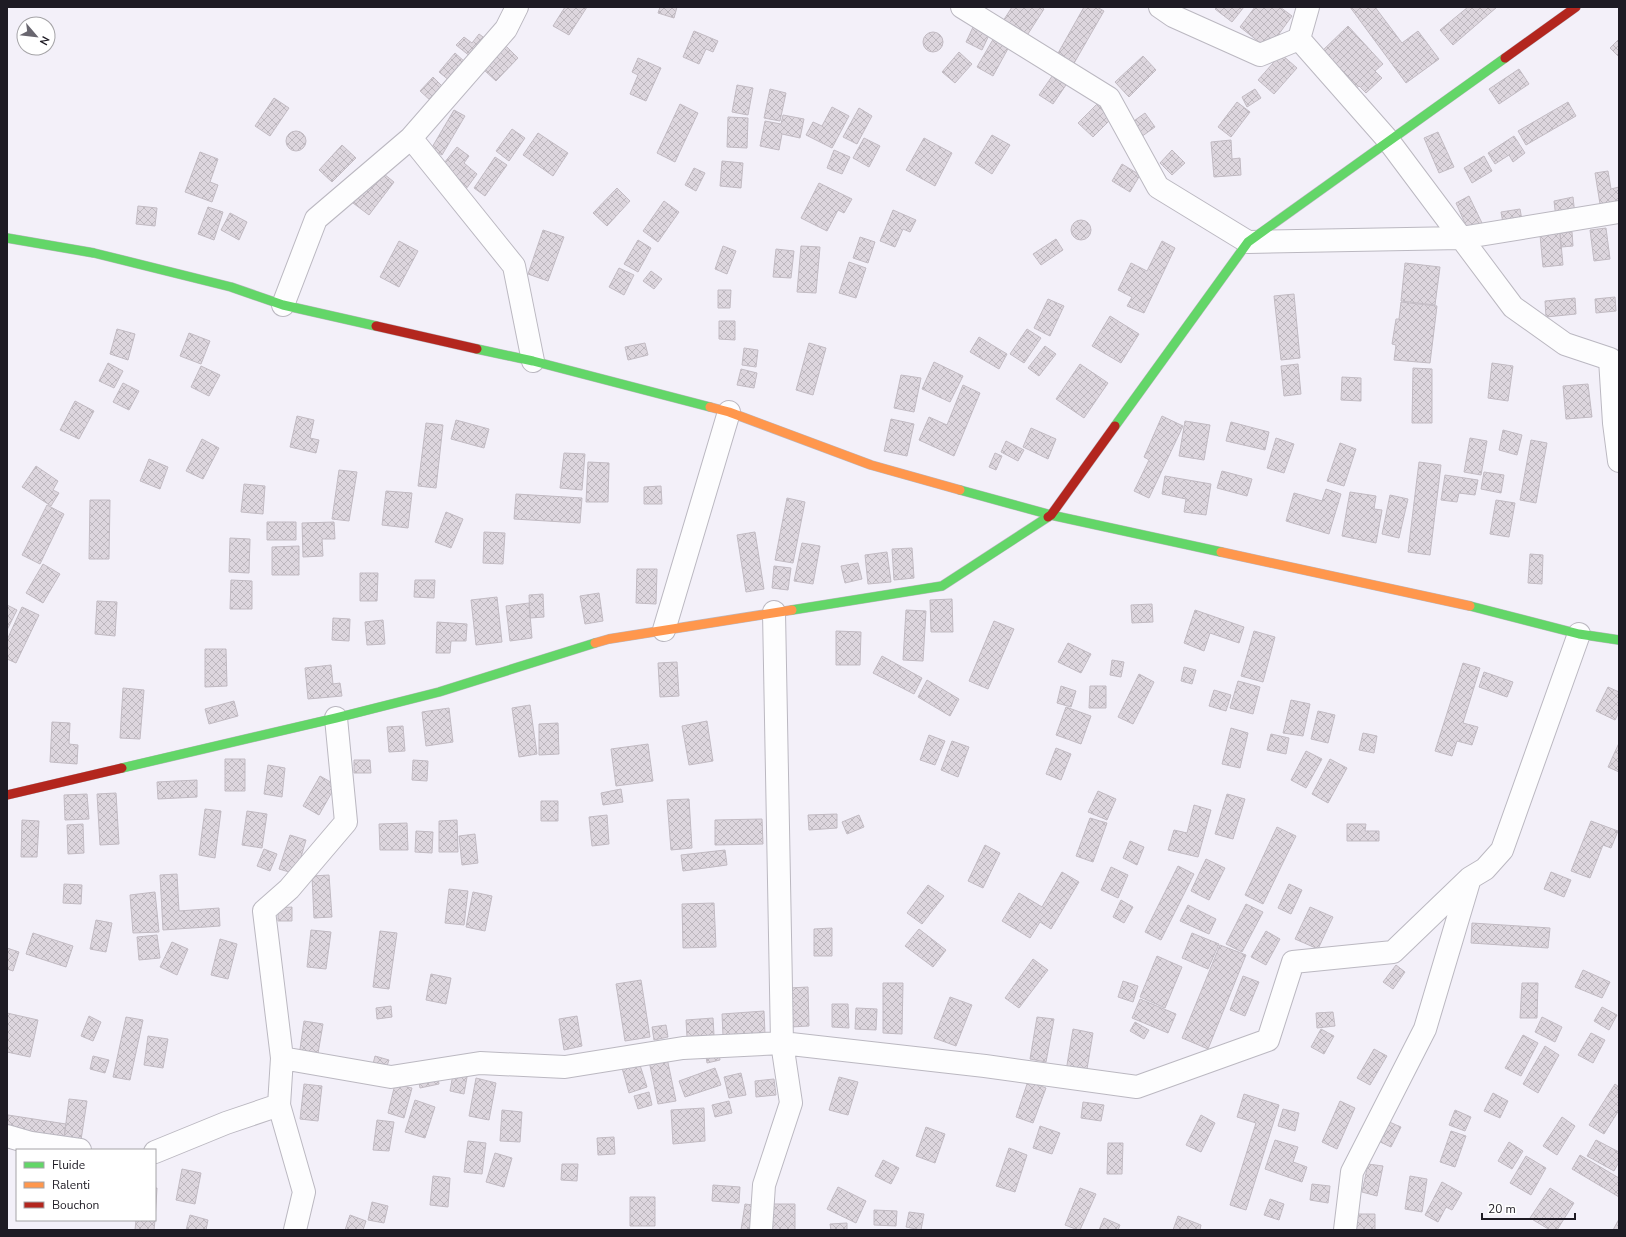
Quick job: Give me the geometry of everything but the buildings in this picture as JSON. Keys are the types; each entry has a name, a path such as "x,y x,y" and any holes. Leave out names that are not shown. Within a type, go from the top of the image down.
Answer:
{"street":[{"path":"283,306 316,219 411,138 506,29 517,7"},
{"path":"962,7 994,17 1109,98 1158,187 1248,242 1461,238 1619,212"},
{"path":"1160,7 1173,16 1260,55 1300,39"},
{"path":"1300,39 1308,7"},
{"path":"7,795 336,718 439,692 610,639 942,586 1051,515 1248,242 1388,140 1576,7"},
{"path":"1300,39 1388,140 1513,307 1565,344 1610,359 1614,423 1619,461"},
{"path":"411,138 514,266 533,360"},
{"path":"7,238 94,253 231,287 283,306 533,360 729,412 871,464 1051,515 1440,599 1579,634 1619,640"},
{"path":"664,630 729,412"},
{"path":"761,1230 764,1185 791,1102 782,1043 774,612"},
{"path":"282,1058 391,1077 480,1063 565,1067 683,1048 782,1043 986,1066 1137,1087 1268,1040 1293,962 1393,952 1470,878 1485,869 1502,850 1579,634"},
{"path":"295,1230 304,1192 279,1105 282,1058 264,911 289,889 346,822 336,718"},
{"path":"1345,1230 1352,1172 1425,1029 1470,878"},
{"path":"156,1152 226,1123 279,1105"},
{"path":"7,1136 31,1143 73,1149"}],"traffic: fast":[{"path":"1115,426 1248,242 1505,58"},
{"path":"7,238 94,253 231,287 283,305 376,326"},
{"path":"477,349 533,361 710,407"},
{"path":"960,490 1051,515 1221,552"},
{"path":"792,610 942,586 1048,517"},
{"path":"1470,606 1579,634 1619,640"},
{"path":"122,768 336,718 439,692 595,643"}],"traffic: slow":[{"path":"710,407 729,412 871,465 960,490"},
{"path":"1221,552 1470,606"},
{"path":"595,643 609,639 792,610"}],"traffic: jam":[{"path":"1505,58 1576,7"},
{"path":"376,326 477,349"},
{"path":"1048,517 1051,515 1115,426"},
{"path":"7,795 122,768"}]}
